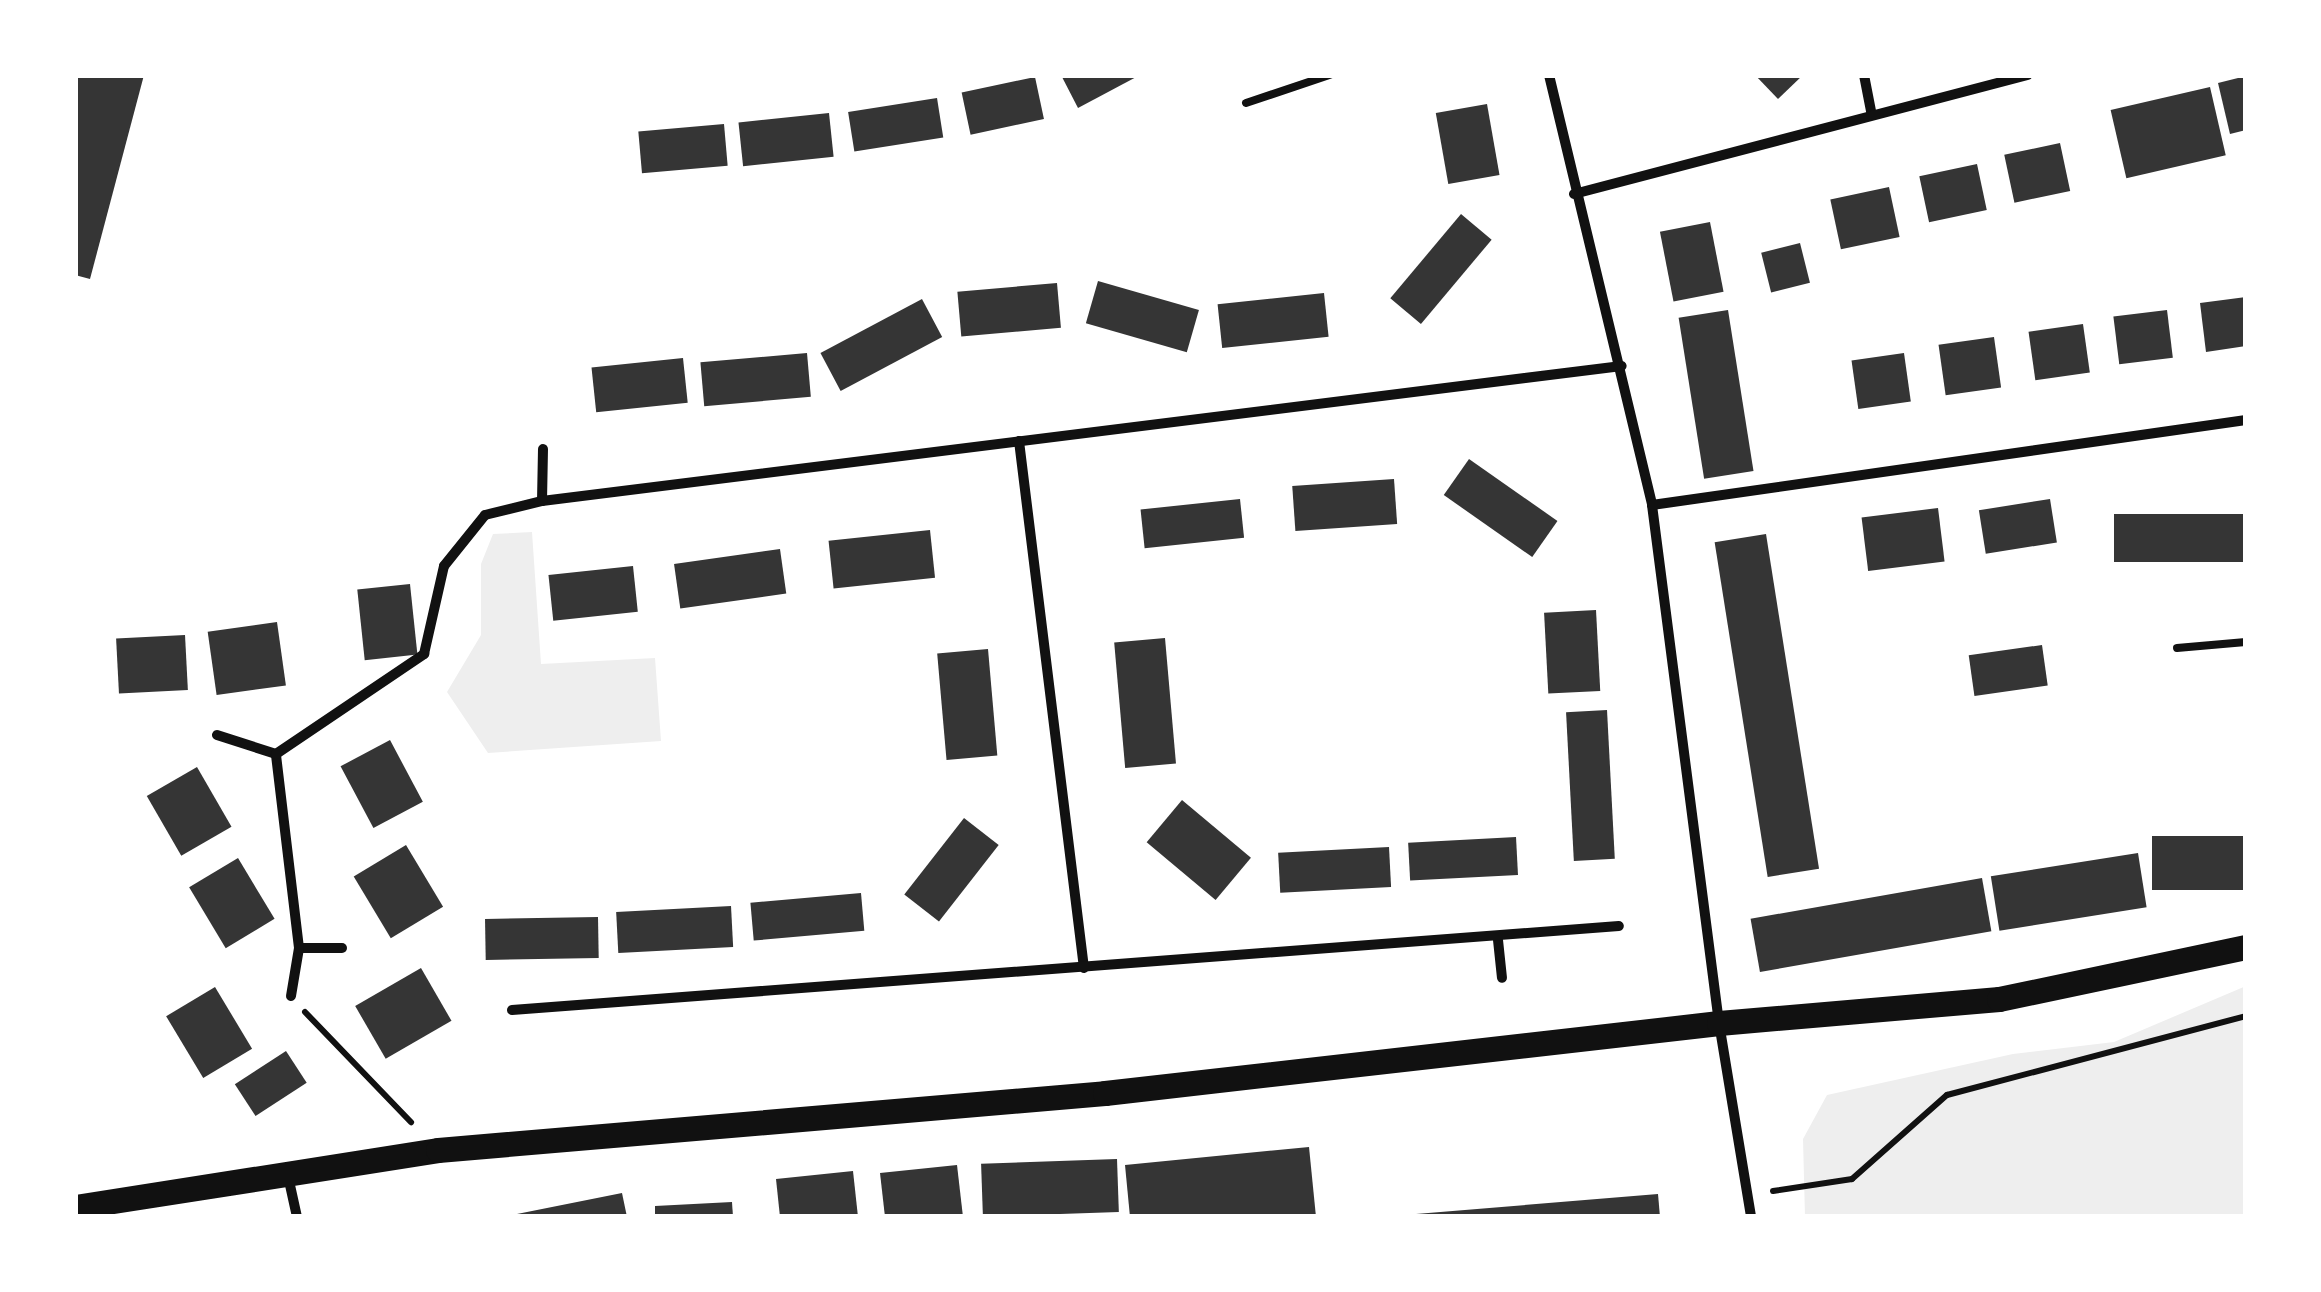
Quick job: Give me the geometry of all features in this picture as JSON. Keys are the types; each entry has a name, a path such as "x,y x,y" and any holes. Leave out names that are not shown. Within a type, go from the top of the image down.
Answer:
{"main road":[{"path":"75,1207 438,1150 1105,1094 1719,1023 1999,999 2246,946"}],"street":[{"path":"1550,75 1574,194 1622,366 1652,504 1719,1023 1751,1217"},
{"path":"1864,75 1871,112"},
{"path":"1574,194 1871,112 2028,75"},
{"path":"276,754 424,654 444,566 485,515 542,501 1622,366"},
{"path":"1652,504 2246,420"},
{"path":"1019,441 1084,968"},
{"path":"542,501 543,449"},
{"path":"218,735 276,754"},
{"path":"276,754 299,948 291,996"},
{"path":"512,1010 1498,940 1619,926"},
{"path":"1498,940 1502,978"},
{"path":"299,948 342,948"},
{"path":"288,1175 296,1217"}],"lane":[{"path":"1246,103 1328,75"},
{"path":"2177,648 2246,642"}],"path":[{"path":"291,996 438,1150"},
{"path":"1748,1195 1852,1180 1948,1095 2246,1016"}],"shaded area":[{"path":"532,532 541,664 655,658 661,741 488,753 447,692 481,635 481,564 493,534"},
{"path":"2246,986 2246,1217 1805,1217 1803,1139 1827,1095 2013,1054 2114,1042"}],"building":[{"path":"75,75 144,75 90,279 75,275"},
{"path":"1061,75 1140,75 1078,108"},
{"path":"1755,75 1803,75 1778,99"},
{"path":"2246,76 2246,130 2230,134 2218,83"},
{"path":"1035,77 1044,119 971,135 962,93"},
{"path":"2210,87 2226,155 2126,178 2111,110"},
{"path":"937,98 943,138 854,152 848,112"},
{"path":"1487,104 1500,175 1448,184 1436,113"},
{"path":"829,113 834,157 743,166 738,123"},
{"path":"724,124 728,166 642,173 638,131"},
{"path":"2060,143 2070,191 2014,203 2004,155"},
{"path":"1977,164 1987,210 1929,222 1919,176"},
{"path":"1889,187 1900,237 1841,249 1830,199"},
{"path":"1461,214 1492,240 1421,324 1390,298"},
{"path":"1710,222 1724,292 1673,301 1660,232"},
{"path":"1800,243 1810,283 1771,292 1761,253"},
{"path":"1098,281 1199,310 1187,352 1086,323"},
{"path":"1057,283 1061,328 961,337 957,292"},
{"path":"1324,293 1329,337 1222,348 1218,304"},
{"path":"2246,297 2246,346 2206,352 2200,303"},
{"path":"922,299 942,337 841,391 820,353"},
{"path":"1728,310 1753,471 1704,479 1679,318"},
{"path":"2167,310 2173,358 2119,364 2113,317"},
{"path":"2083,324 2090,373 2035,380 2029,332"},
{"path":"1994,337 2001,388 1946,395 1939,345"},
{"path":"807,353 811,397 704,406 700,362"},
{"path":"1904,353 1911,402 1858,409 1852,360"},
{"path":"683,358 688,403 596,412 592,368"},
{"path":"1469,459 1557,521 1532,557 1444,495"},
{"path":"1394,479 1397,524 1295,531 1292,486"},
{"path":"1240,499 1244,538 1145,548 1141,509"},
{"path":"2050,499 2057,542 1986,554 1979,510"},
{"path":"1938,508 1945,562 1868,571 1862,517"},
{"path":"2114,514 2246,514 2246,562 2114,562"},
{"path":"930,530 935,578 834,588 829,541"},
{"path":"1766,534 1819,869 1768,877 1715,542"},
{"path":"780,549 786,594 680,608 674,564"},
{"path":"633,566 638,612 553,621 548,575"},
{"path":"410,584 417,655 365,660 357,590"},
{"path":"1596,610 1600,691 1548,694 1544,613"},
{"path":"277,622 286,685 217,695 208,632"},
{"path":"185,635 188,690 119,694 116,639"},
{"path":"1165,638 1176,764 1125,768 1114,642"},
{"path":"2042,645 2048,686 1974,696 1969,655"},
{"path":"988,649 997,756 947,760 937,653"},
{"path":"1607,710 1615,859 1574,861 1566,712"},
{"path":"390,740 423,802 373,828 341,766"},
{"path":"197,767 232,827 181,856 147,796"},
{"path":"1182,800 1251,858 1216,900 1147,842"},
{"path":"964,818 999,845 939,922 904,894"},
{"path":"2152,836 2246,836 2246,890 2152,890"},
{"path":"1516,837 1518,875 1410,881 1408,843"},
{"path":"406,845 443,907 391,938 354,876"},
{"path":"1389,847 1391,887 1280,893 1278,853"},
{"path":"2138,853 2147,907 1999,931 1991,876"},
{"path":"238,858 275,919 226,948 189,887"},
{"path":"1982,878 1991,931 1760,972 1751,919"},
{"path":"861,893 864,931 754,941 750,903"},
{"path":"731,906 733,947 618,953 616,912"},
{"path":"598,917 599,958 486,960 485,919"},
{"path":"421,968 452,1021 386,1059 355,1006"},
{"path":"215,987 252,1049 203,1078 166,1016"},
{"path":"286,1051 307,1083 256,1116 235,1084"},
{"path":"1309,1147 1316,1217 1130,1217 1125,1165"},
{"path":"1117,1159 1119,1212 983,1217 981,1164"},
{"path":"957,1165 963,1217 885,1217 880,1173"},
{"path":"853,1171 858,1217 780,1217 776,1179"},
{"path":"622,1193 627,1217 517,1214"},
{"path":"1658,1194 1660,1217 1416,1217 1416,1214"},
{"path":"732,1202 733,1217 655,1217 655,1206"}]}
